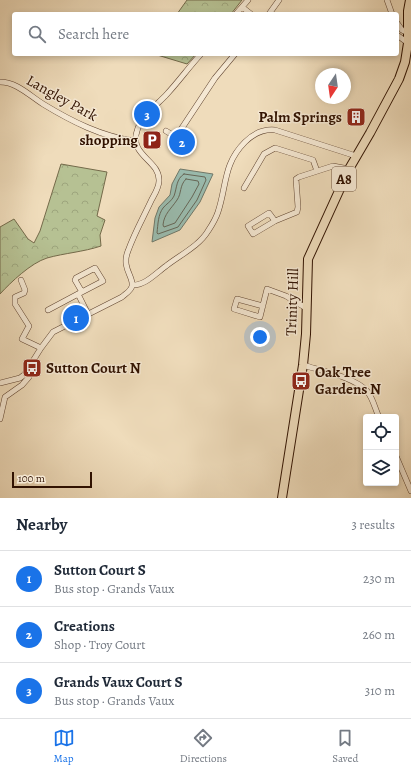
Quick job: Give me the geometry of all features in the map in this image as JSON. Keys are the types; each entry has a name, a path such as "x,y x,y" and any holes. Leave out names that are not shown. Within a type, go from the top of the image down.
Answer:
{"main road":[{"name":"Trinity Hill","path":"303,365 306,334 308,260 349,169 370,134 399,79 405,62 408,43 408,11 410,0"},
{"name":"A8","path":"282,498 303,365"}],"street":[{"path":"238,12 248,0"},
{"path":"270,12 279,0"},
{"path":"387,0 391,12"},
{"path":"242,7 248,12"},
{"path":"399,26 402,30 408,33"},
{"path":"399,36 408,43"},
{"path":"0,383 20,378 24,375 46,340 56,330 122,297 129,291 132,285 132,280 126,268 127,252 159,181 155,168 137,148 135,141 137,130 145,117 168,93 199,56"},
{"path":"166,131 176,136 215,78 234,56"},
{"name":"Langley Park","path":"0,82 6,82 14,85 43,104 95,131 117,138 135,141"},
{"path":"132,285 138,286 151,277 200,241 208,232 218,213 227,171 231,160 240,146 258,132 275,130 356,156"},
{"path":"244,188 264,154 275,148 313,160 317,171"},
{"path":"275,221 269,213 248,226 254,234 275,221 297,212 296,179 299,177 333,166 349,169"},
{"path":"48,310 80,293 103,282 95,268 76,278 75,280 80,293 88,314"},
{"path":"21,280 25,290 24,293 15,297 15,304 29,326 22,339 41,348"},
{"path":"263,306 237,299 234,309 260,317 263,306 267,289 286,296 306,308"},
{"path":"303,365 360,385 368,393 378,414"},
{"path":"0,419 5,397 22,385 29,377 29,368"},
{"path":"399,463 411,491"}],"green space":[{"path":"187,0 242,0 233,12 178,12"},
{"path":"161,56 194,56 187,64"},
{"path":"61,164 107,172 97,216 105,220 100,235 101,246 41,260 22,273 0,294 0,227 14,219 28,239 34,243 40,231"}],"water":[{"path":"180,169 213,174 200,202 180,230 152,242 155,218 159,207 170,195 172,184"}],"place":[{"name":"Grands Vaux Court S","path":"147,114"},
{"name":"Palm Springs","path":"356,117"},
{"name":"shopping","path":"152,140"},
{"name":"Creations","path":"182,142"},
{"name":"Sutton Court S","path":"76,318"},
{"name":"Sutton Court N","path":"32,368"},
{"name":"Oak Tree Gardens N","path":"301,381"}]}
